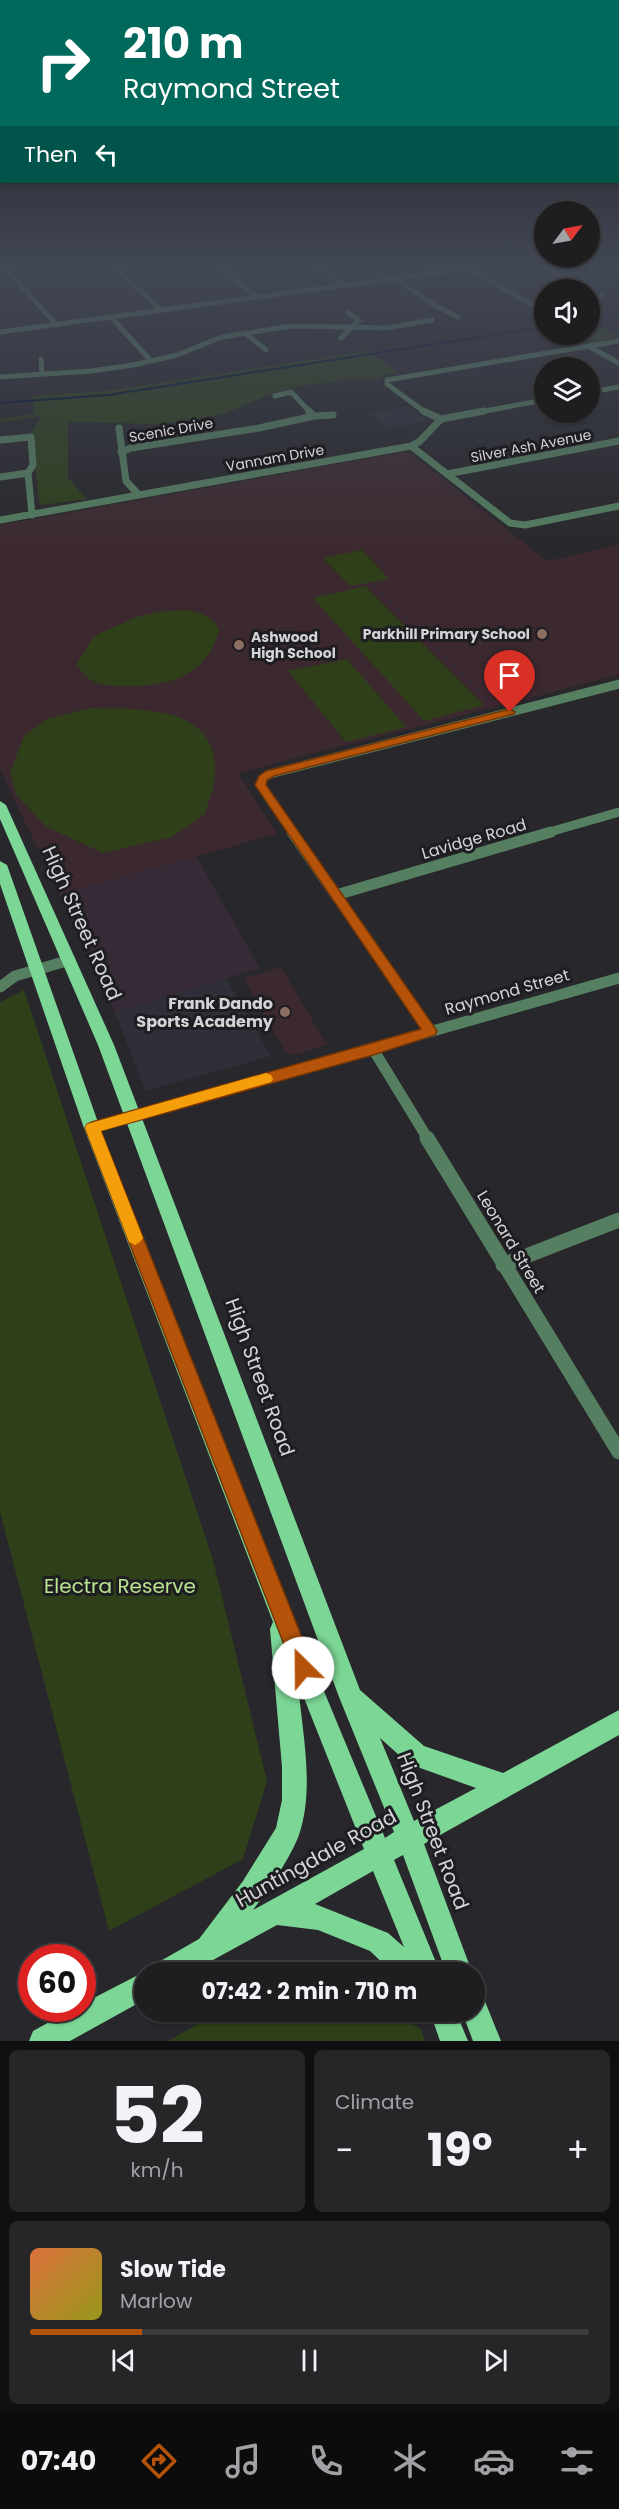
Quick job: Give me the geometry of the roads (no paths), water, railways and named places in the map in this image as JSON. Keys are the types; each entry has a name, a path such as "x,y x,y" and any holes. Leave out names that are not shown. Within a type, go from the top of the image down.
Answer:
{"main road":[{"name":"High Street Road","path":"0,805 70,960 134,1116 351,1697 409,1838 455,1962"},
{"path":"0,865 92,1128 278,1607 377,1855 423,1962"},
{"path":"206,1950 252,1890 287,1833 294,1800 289,1699 278,1607"},
{"path":"351,1697 417,1756 504,1785"},
{"name":"Huntingdale Road","path":"184,1962 619,1722"},
{"path":"274,1912 318,1917 379,1942 400,1962"},
{"path":"42,2041 134,1990"},
{"path":"447,2022 454,2041"},
{"path":"479,2022 487,2041"}],"street":[{"path":"41,364 42,374"},
{"path":"0,377 99,370 134,364"},
{"path":"480,364 387,380 387,384 430,416 441,419 534,402"},
{"path":"600,390 619,387"},
{"path":"274,396 291,392 314,416"},
{"name":"Scenic Drive","path":"120,452 131,448 259,428 314,416 333,415"},
{"path":"441,419 419,442 411,446 510,523 525,525 617,508"},
{"path":"119,428 120,452 126,481 139,495"},
{"path":"0,440 31,437 33,465 28,473 30,483 27,504 32,515"},
{"name":"Silver Ash Avenue","path":"447,474 619,441"},
{"name":"Vannam Drive","path":"0,520 411,446"},
{"path":"0,477 28,473"},
{"path":"430,1031 260,785 262,779 270,774 619,684"},
{"name":"Lavidge Road","path":"336,895 619,812"},
{"path":"0,987 15,976 70,960"},
{"name":"Raymond Street","path":"92,1128 619,978"},
{"name":"Leonard Street","path":"373,1049 619,1452"},
{"path":"503,1265 619,1220"}],"waterway":[{"path":"0,403 108,395 305,364"}],"place":[{"name":"Parkhill Primary School","path":"542,634"},
{"name":"Ashwood High School","path":"239,645"},
{"name":"Frank Dando Sports Academy","path":"285,1012"}],"park label":[{"name":"Electra Reserve","path":"120,1586"}]}
